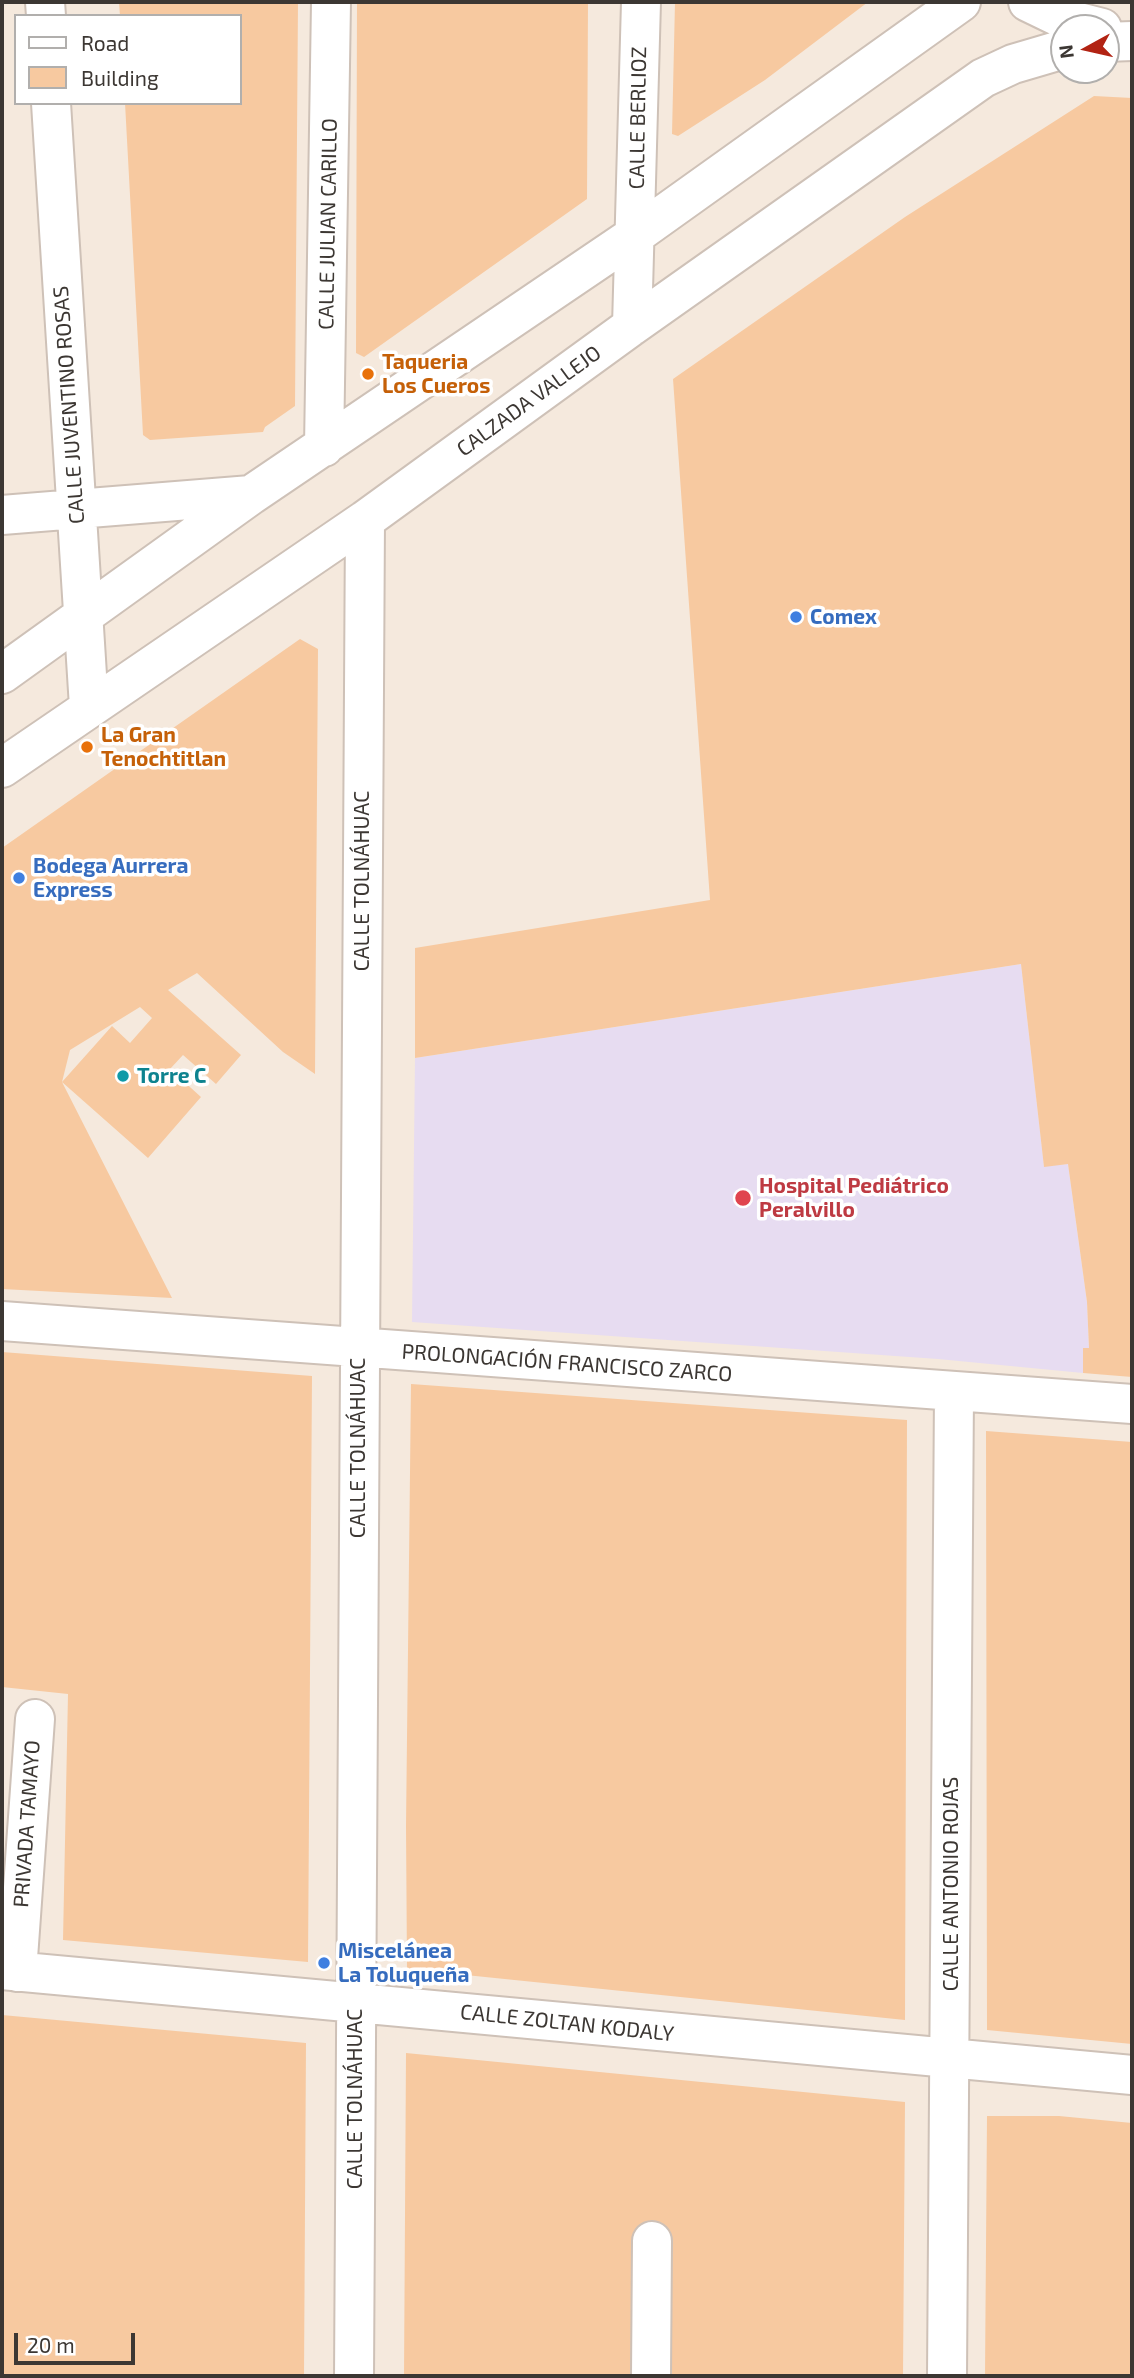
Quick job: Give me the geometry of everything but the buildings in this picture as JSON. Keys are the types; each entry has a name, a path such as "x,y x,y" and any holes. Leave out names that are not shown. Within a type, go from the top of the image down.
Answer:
{"street":[{"name":"CALLE JULIAN CARILLO","path":"324,447 331,2"},
{"name":"CALLE BERLIOZ","path":"632,326 640,2"},
{"path":"2,674 250,495 635,235 961,2"},
{"path":"1028,2 1053,14"},
{"name":"CALZADA VALLEJO","path":"2,768 365,520 632,326 983,78 1013,64 1050,53"},
{"name":"CALLE JUVENTINO ROSAS","path":"51,105 89,707"},
{"path":"2,514 250,495"},
{"name":"CALLE TOLNÁHUAC","path":"354,2376 365,520"},
{"name":"PROLONGACIÓN FRANCISCO ZARCO","path":"2,1321 1132,1404"},
{"name":"CALLE ANTONIO ROJAS","path":"947,2376 954,1392"},
{"name":"PRIVADA TAMAYO","path":"9,1971 35,1719"},
{"name":"CALLE ZOLTAN KODALY","path":"9,1971 1132,2075"},
{"path":"651,2376 652,2241"}],"shaded area":[{"name":"Hospital Pediátrico Peralvillo","path":"1021,964 1044,1166 1068,1164 1087,1302 1089,1348 1083,1348 1083,1373 938,1359 412,1322 415,1058"}],"place":[{"name":"Taqueria Los Cueros","path":"368,374"},
{"name":"Comex","path":"796,617"},
{"name":"La Gran Tenochtitlan","path":"87,747"},
{"name":"Bodega Aurrera Express","path":"19,878"},
{"name":"Torre C","path":"123,1076"},
{"name":"Hospital Pediátrico Peralvillo","path":"743,1198"},
{"name":"Miscelánea La Toluqueña","path":"324,1963"}]}
